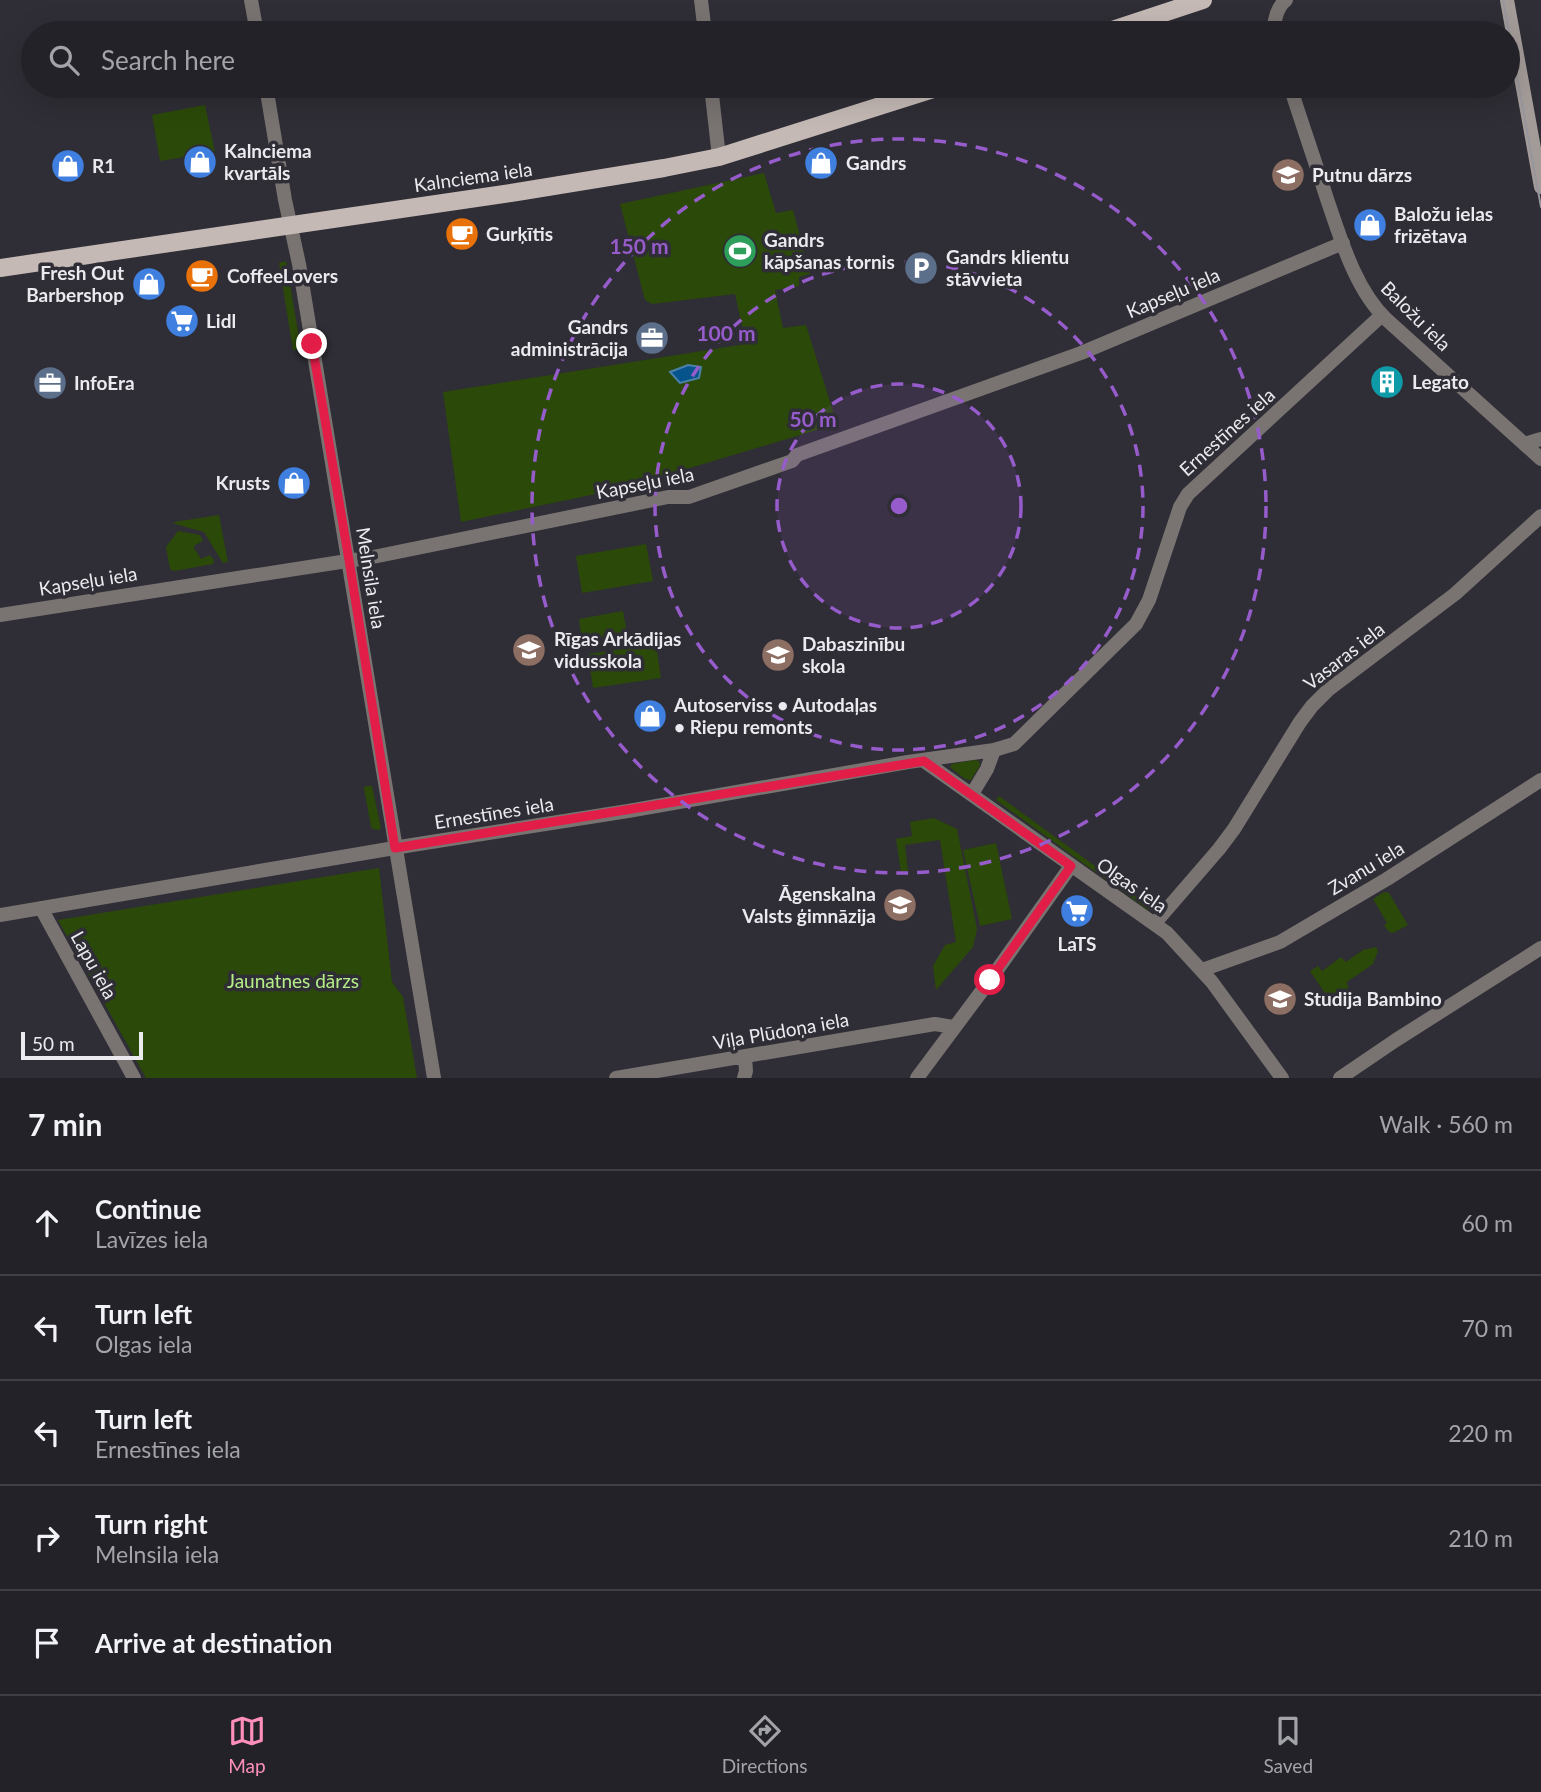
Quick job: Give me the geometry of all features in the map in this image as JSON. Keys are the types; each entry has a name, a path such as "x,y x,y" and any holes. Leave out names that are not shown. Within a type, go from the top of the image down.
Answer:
{"main road":[{"path":"1139,21 1203,0"},
{"path":"1507,0 1511,21"},
{"path":"1520,72 1541,187"},
{"name":"Kalnciema iela","path":"0,268 664,168 719,157 905,98"}],"street":[{"path":"251,0 255,21"},
{"path":"701,0 704,21"},
{"path":"1275,21 1276,14 1286,0"},
{"name":"Melnsila iela","path":"268,98 285,200 292,225 435,1078"},
{"path":"712,98 719,157"},
{"name":"Baložu iela","path":"1294,98 1343,243 1363,289 1382,315 1541,459"},
{"name":"Kapseļu iela","path":"0,615 349,560 668,497 689,497 1081,353 1343,243"},
{"name":"Ernestīnes iela","path":"0,915 994,750 1014,744 1136,624 1149,600 1180,507 1188,494 1382,315"},
{"path":"1524,444 1541,439"},
{"name":"Vasaras iela","path":"1155,923 1234,829 1312,706 1328,690 1455,594 1541,516"},
{"path":"972,794 987,769 994,750"},
{"name":"Olgas iela","path":"924,761 1167,933 1202,970 1282,1078"},
{"name":"Zvanu iela","path":"1202,970 1280,942 1387,879 1541,780"},
{"path":"916,1078 1071,866"},
{"name":"Lapu iela","path":"41,908 134,1078"},
{"path":"1340,1078 1541,948"},
{"name":"Viļa Plūdoņa iela","path":"616,1078 935,1024 953,1027"},
{"path":"744,1078 745,1057"}],"green space":[{"path":"205,105 215,152 160,161 152,115"},
{"path":"764,173 776,213 793,210 810,274 799,277 799,286 775,290 783,328 806,325 837,424 620,489 461,522 443,392 746,344 735,294 652,304 645,300 620,204"},
{"path":"286,261 301,349 293,350 279,263"},
{"path":"219,515 228,562 223,563 204,532 174,522"},
{"path":"178,531 200,535 203,541 194,548 201,559 210,555 214,560 213,564 174,571 170,569 166,547"},
{"path":"646,544 653,581 582,593 576,556"},
{"path":"623,611 627,633 582,641 579,619"},
{"path":"656,644 661,678 593,688 588,654"},
{"path":"979,761 980,765 971,780 965,779 950,767 952,764"},
{"path":"372,786 381,828 379,830 371,827 364,788"},
{"path":"999,796 1154,909 1148,910 996,800"},
{"path":"934,818 957,829 977,929 973,947 936,990 933,966 945,945 956,942 940,840 905,845 908,871 901,872 896,839 912,836 910,822"},
{"path":"996,843 1012,919 980,926 963,850"},
{"name":"Jaunatnes dārzs","path":"379,868 392,982 403,997 417,1078 146,1078 58,920"},
{"path":"1384,892 1389,893 1408,925 1393,933 1384,925 1387,923 1373,899"},
{"path":"1376,947 1378,951 1373,964 1347,982 1348,996 1338,993 1329,999 1310,971 1318,966 1322,971 1341,957 1346,962 1363,950"}],"water":[{"path":"688,365 701,367 699,378 680,383 670,372"}],"tram line":[{"path":"1503,0 1507,21"},
{"path":"1520,93 1541,207"}],"place":[{"name":"Kalnciema kvartāls","path":"200,162"},
{"name":"Gandrs","path":"821,163"},
{"name":"R1","path":"68,166"},
{"name":"Putnu dārzs","path":"1288,175"},
{"name":"Baložu ielas frizētava","path":"1370,225"},
{"name":"Gurķītis","path":"462,234"},
{"name":"Gandrs kāpšanas tornis","path":"740,251"},
{"name":"Gandrs klientu stāvvieta","path":"921,268"},
{"name":"CoffeeLovers","path":"202,276"},
{"name":"Fresh Out Barbershop","path":"149,284"},
{"name":"Lidl","path":"182,321"},
{"name":"Gandrs administrācija","path":"652,338"},
{"name":"Legato","path":"1387,382"},
{"name":"InfoEra","path":"50,383"},
{"name":"Krusts","path":"294,483"},
{"name":"Rīgas Arkādijas vidusskola","path":"529,650"},
{"name":"Dabaszinību skola","path":"778,655"},
{"name":"Autoserviss • Autodaļas • Riepu remonts","path":"650,716"},
{"name":"Āgenskalna Valsts ģimnāzija","path":"900,905"},
{"name":"LaTS","path":"1077,911"},
{"name":"Studija Bambino","path":"1280,999"}],"route":[{"path":"312,344 395,848 924,761 1071,866 990,980"}]}
